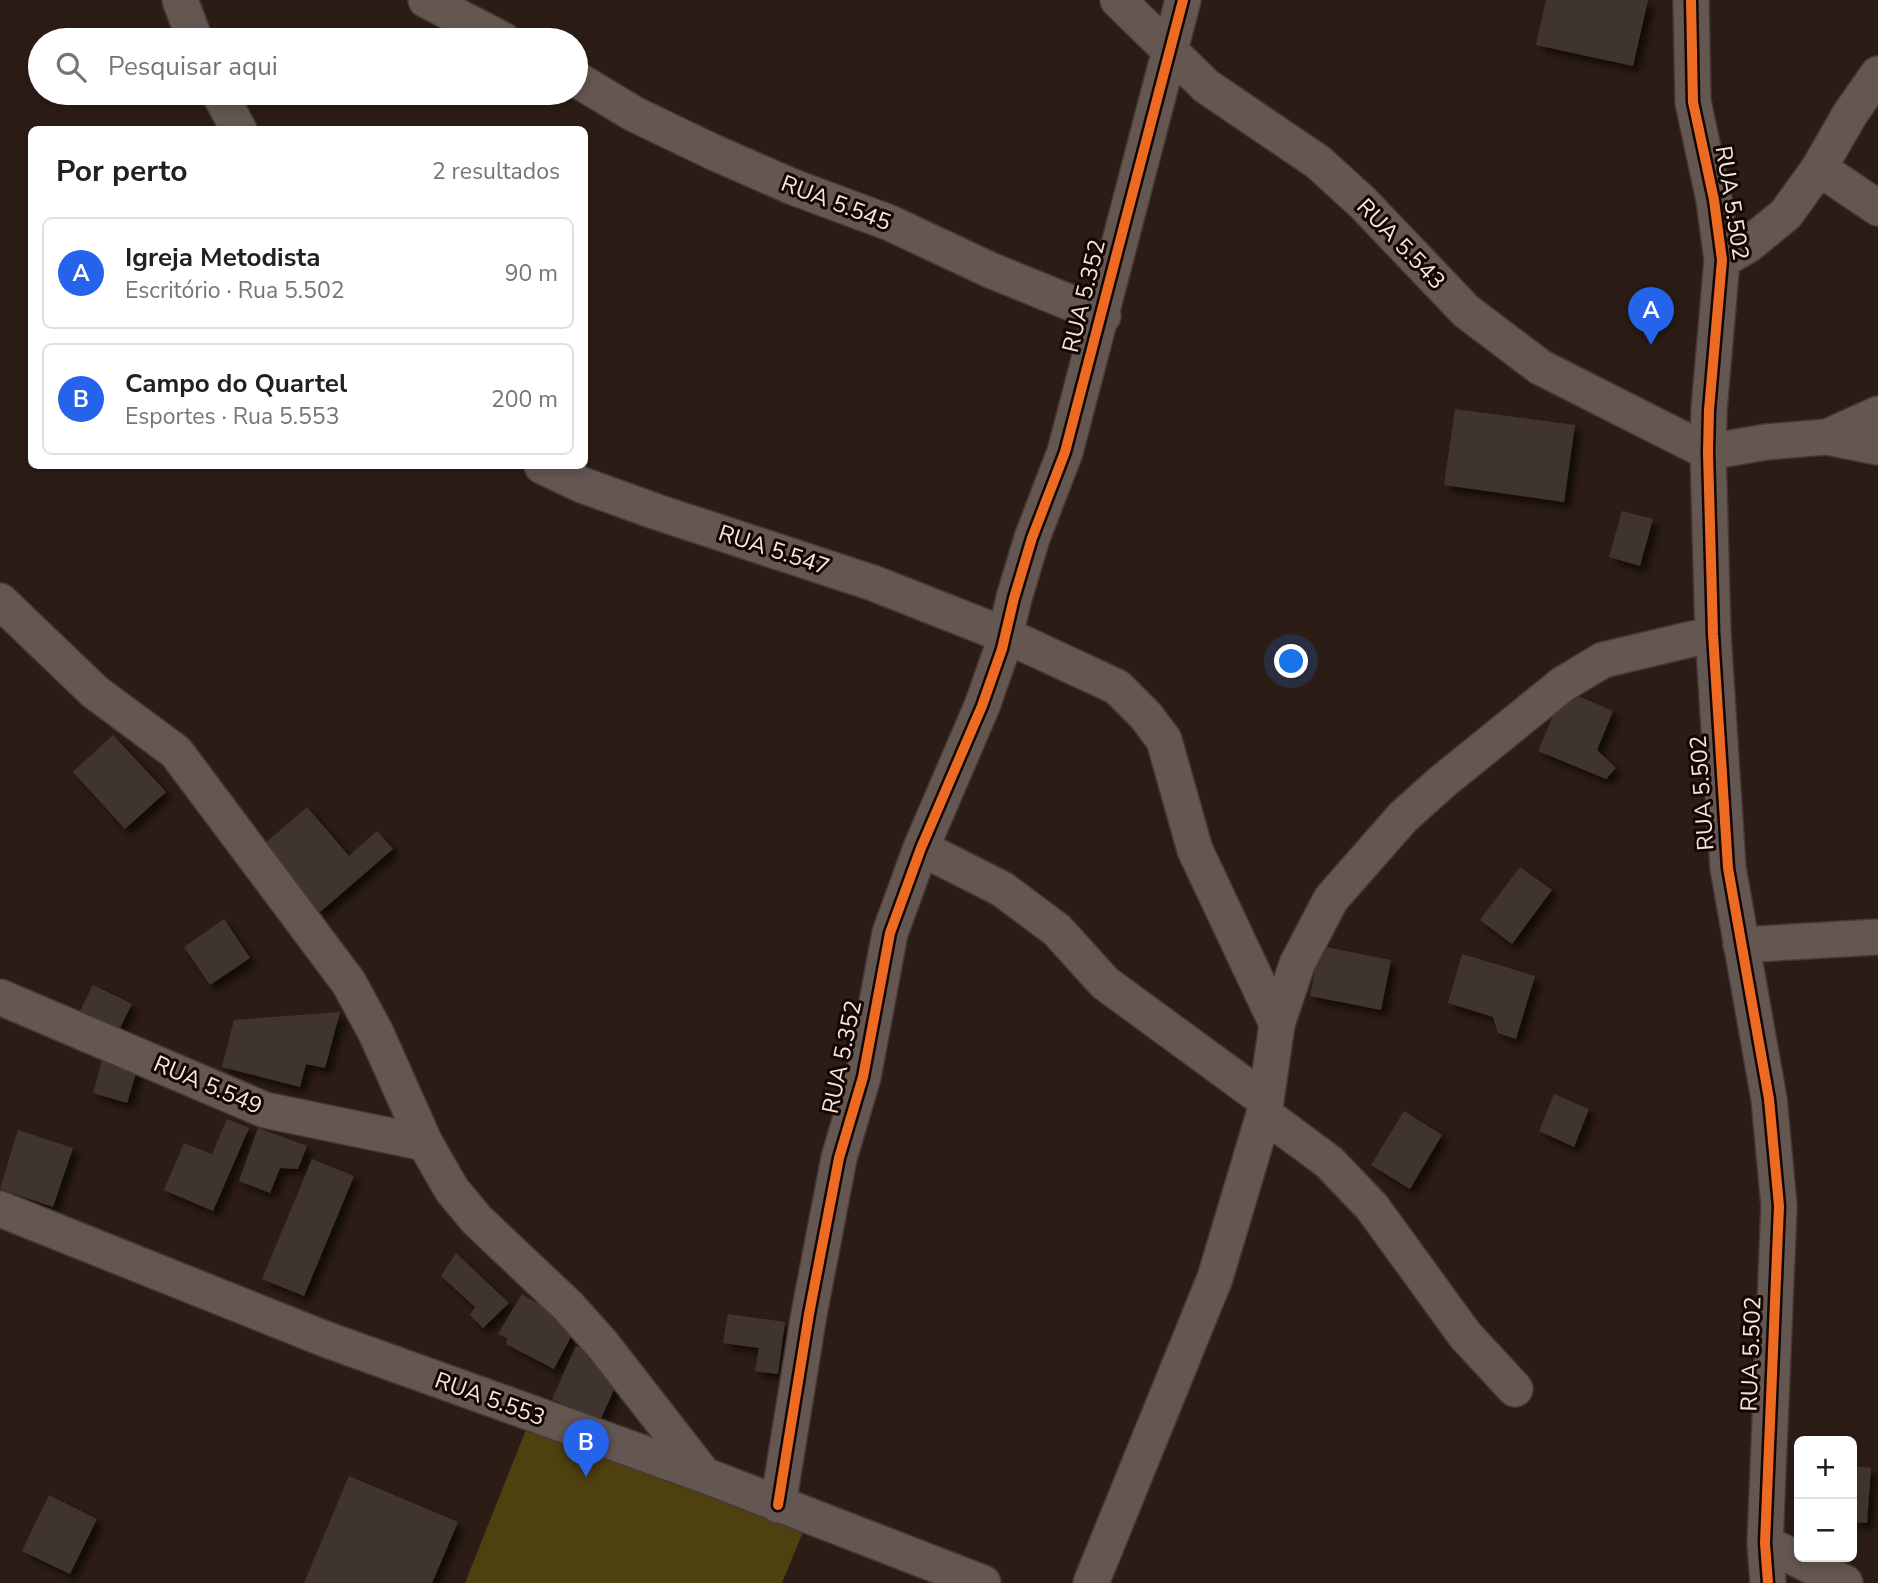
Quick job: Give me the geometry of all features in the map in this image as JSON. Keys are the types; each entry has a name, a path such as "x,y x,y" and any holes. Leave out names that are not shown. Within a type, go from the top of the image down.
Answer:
{"street":[{"path":"180,0 190,28"},
{"path":"426,0 480,28"},
{"name":"RUA 5.543","path":"1118,0 1206,86 1318,162 1363,202 1465,312 1504,342 1540,367 1709,452"},
{"name":"RUA 5.352","path":"778,1505 809,1314 839,1158 863,1077 890,933 922,848 982,706 1032,538 1065,452 1184,0"},
{"name":"RUA 5.502","path":"1691,0 1693,102 1714,200 1722,260 1709,410 1709,452 1713,634 1728,868 1769,1099 1779,1206 1765,1543 1769,1583"},
{"path":"1722,260 1748,245 1786,214 1819,169 1850,114 1878,74"},
{"name":"RUA 5.545","path":"588,86 634,114 713,152 793,187 890,223 990,270 1102,316"},
{"path":"225,105 237,126"},
{"path":"1819,169 1878,208"},
{"path":"1827,437 1878,414"},
{"path":"1709,452 1766,442 1827,437 1878,447"},
{"name":"RUA 5.547","path":"548,469 582,485 657,512 873,583 1005,635 1117,687 1146,716 1164,740 1195,850 1277,1024"},
{"path":"0,601 95,692 176,752 349,983 376,1032 425,1143 452,1190 468,1210 522,1265 568,1306 602,1344 704,1475"},
{"path":"1091,1583 1215,1278 1265,1107 1277,1024 1297,964 1331,899 1403,817 1441,782 1563,684 1603,660 1713,634"},
{"path":"922,848 1002,889 1057,930 1105,983 1265,1107 1329,1162 1372,1207 1465,1335 1515,1388"},
{"path":"1741,945 1878,937"},
{"name":"RUA 5.549","path":"0,997 265,1110 425,1143"},
{"name":"RUA 5.553","path":"0,1209 326,1339 704,1475 983,1583"},
{"path":"1765,1543 1844,1583"}],"shaded area":[{"path":"529,1422 803,1532 782,1583 465,1583"}],"building":[{"path":"1546,0 1648,0 1633,66 1536,45"},
{"path":"1455,409 1575,425 1564,502 1444,485"},
{"path":"1622,511 1653,519 1640,566 1609,557"},
{"path":"1564,690 1613,711 1597,750 1616,768 1606,779 1538,751"},
{"path":"113,735 166,792 125,829 73,772"},
{"path":"307,807 349,856 377,831 393,849 319,913 262,846"},
{"path":"1520,867 1552,890 1512,944 1480,920"},
{"path":"224,919 250,958 210,985 184,947"},
{"path":"1320,946 1391,960 1381,1010 1310,996"},
{"path":"1462,954 1535,976 1516,1039 1498,1033 1493,1017 1448,1003"},
{"path":"93,985 132,1004 115,1038 76,1019"},
{"path":"340,1012 325,1068 306,1064 300,1087 222,1067 234,1020"},
{"path":"104,1053 139,1063 127,1103 93,1093"},
{"path":"1554,1094 1589,1109 1574,1147 1539,1131"},
{"path":"1404,1111 1442,1135 1410,1189 1371,1165"},
{"path":"227,1119 249,1128 213,1211 164,1190 184,1143 212,1154"},
{"path":"258,1128 307,1146 298,1169 280,1168 270,1193 239,1181"},
{"path":"18,1130 73,1148 53,1207 0,1189"},
{"path":"312,1159 354,1176 304,1296 262,1279"},
{"path":"456,1253 509,1303 483,1328 470,1315 475,1307 441,1276"},
{"path":"522,1294 576,1327 554,1369 506,1344 507,1338 498,1334"},
{"path":"728,1314 785,1322 778,1374 755,1371 759,1348 723,1343"},
{"path":"576,1346 593,1354 589,1360 621,1374 600,1421 552,1399"},
{"path":"1857,1467 1871,1468 1867,1523 1857,1522"},
{"path":"349,1476 458,1522 432,1583 304,1583"},
{"path":"49,1495 97,1519 70,1574 22,1551"}],"cycle path":[{"path":"778,1505 809,1314 839,1158 863,1077 890,933 921,848 982,706 1002,649 1032,538 1065,452 1183,0"},
{"path":"1691,0 1693,102 1714,200 1722,260 1708,452 1713,634 1728,868 1769,1099 1779,1206 1765,1543 1768,1583"}],"place":[{"name":"Igreja Metodista","path":"1651,345"},
{"name":"Campo do Quartel","path":"586,1477"}]}
